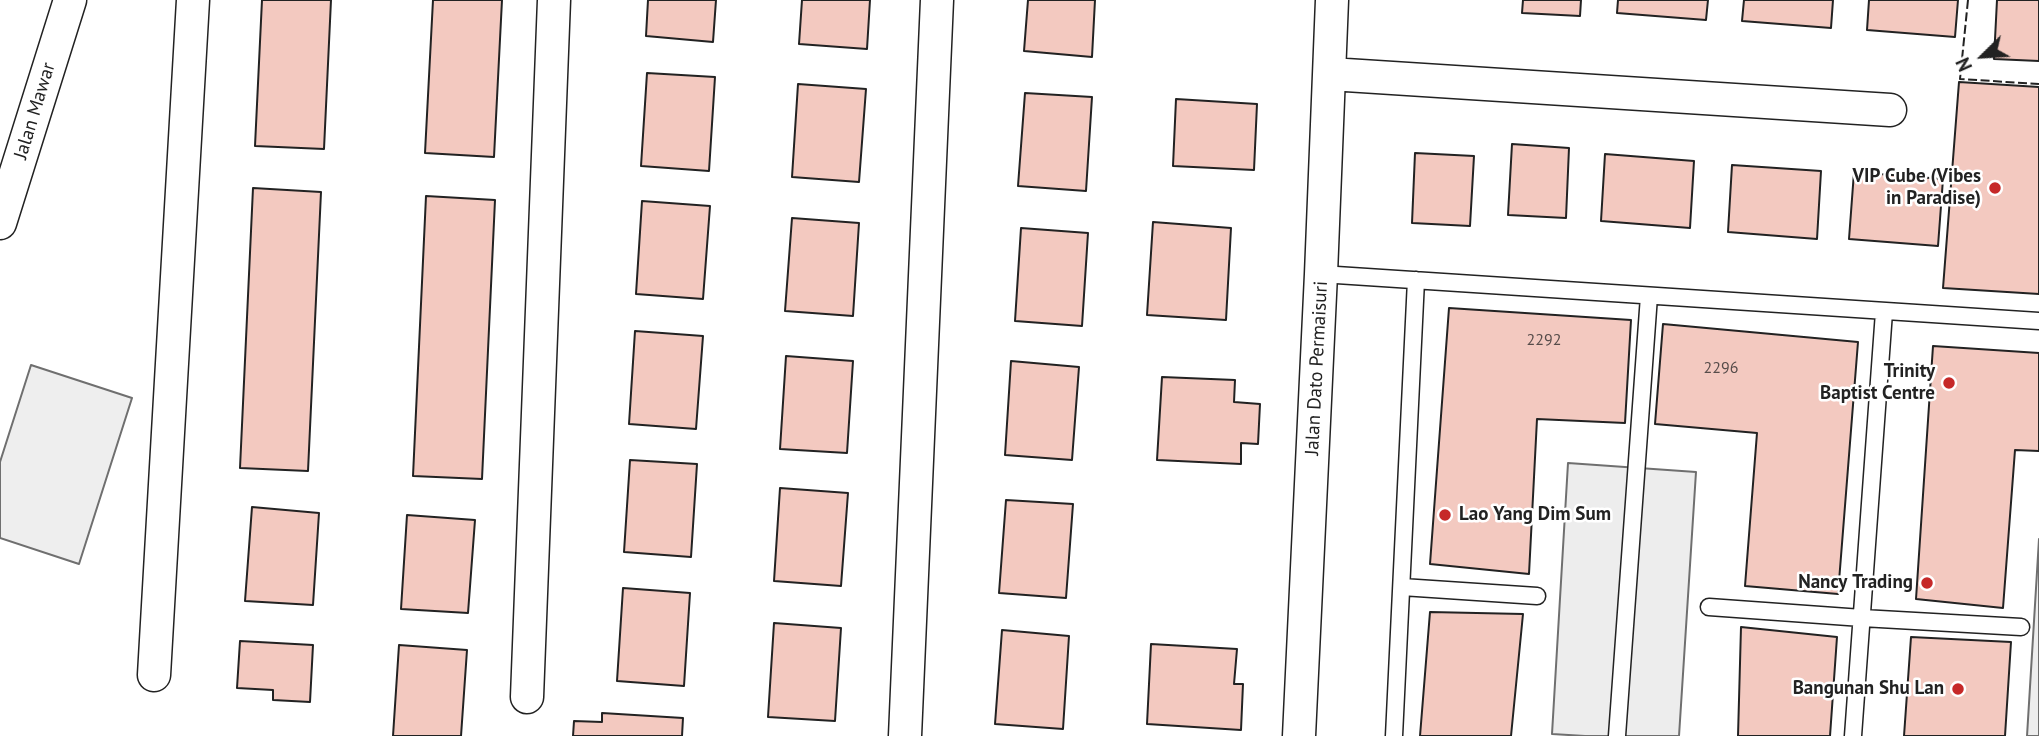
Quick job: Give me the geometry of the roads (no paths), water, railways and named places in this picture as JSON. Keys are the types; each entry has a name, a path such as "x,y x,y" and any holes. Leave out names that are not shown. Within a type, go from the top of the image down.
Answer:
{"street":[{"name":"Jalan Mawar","path":"0,223 70,0"},
{"path":"154,675 193,0"},
{"path":"527,697 554,0"},
{"path":"905,736 937,0"},
{"name":"Jalan Dato Permaisuri","path":"1299,736 1332,0"},
{"path":"1330,74 1889,110"}],"lane":[{"path":"1321,274 2039,321"},
{"path":"1394,736 1416,280"},
{"path":"1617,736 1649,296"},
{"path":"1853,736 1884,312"},
{"path":"1402,587 1537,596"},
{"path":"1709,607 2021,627"}],"place":[{"name":"VIP Cube (Vibes in Paradise)","path":"1995,188"},
{"name":"Trinity Baptist Centre","path":"1949,383"},
{"name":"Lao Yang Dim Sum","path":"1445,515"},
{"name":"Nancy Trading","path":"1927,583"},
{"name":"Bangunan Shu Lan","path":"1958,689"}]}
